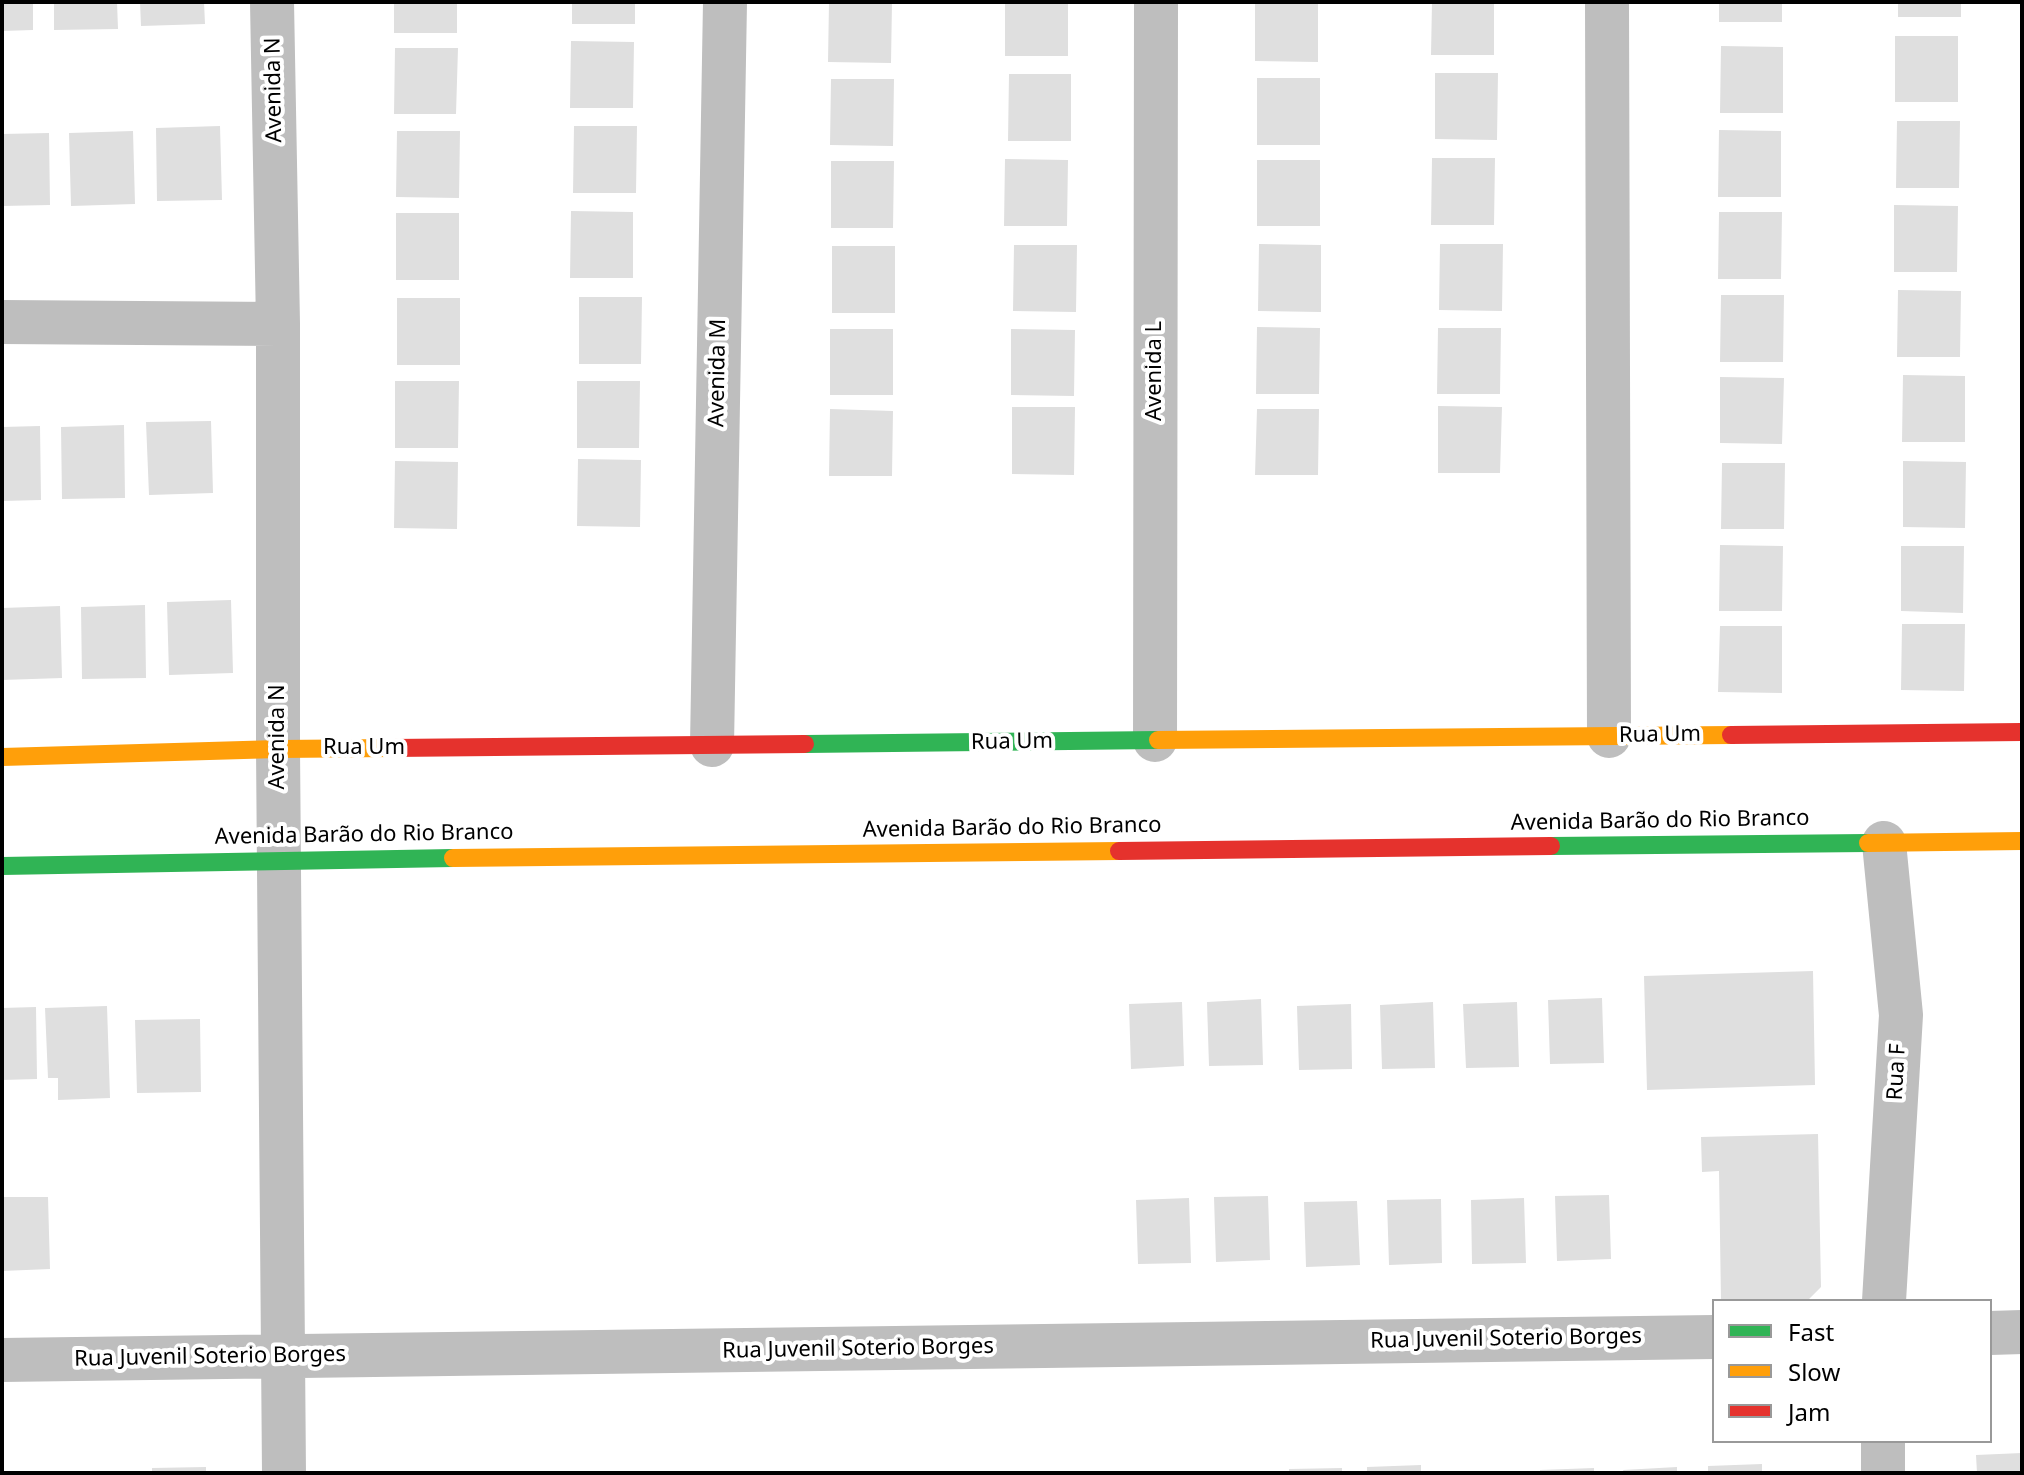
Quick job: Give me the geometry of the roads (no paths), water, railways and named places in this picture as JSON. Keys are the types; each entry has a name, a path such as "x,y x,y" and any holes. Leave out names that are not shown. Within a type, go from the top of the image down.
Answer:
{"street":[{"name":"Avenida N","path":"272,2 278,324 284,1473"},
{"name":"Avenida M","path":"712,745 725,2"},
{"name":"Avenida L","path":"1155,740 1156,2"},
{"path":"1607,2 1609,736"},
{"path":"2,322 278,324"},
{"name":"Rua Um","path":"2,757 278,749 2022,732"},
{"name":"Avenida Barão do Rio Branco","path":"2,866 279,860 2022,841"},
{"name":"Rua F","path":"1884,843 1901,1015 1884,1299"},
{"path":"1992,1333 2022,1332"},
{"name":"Rua Juvenil Soterio Borges","path":"2,1360 1712,1337"},
{"path":"1883,1443 1883,1473"}]}
